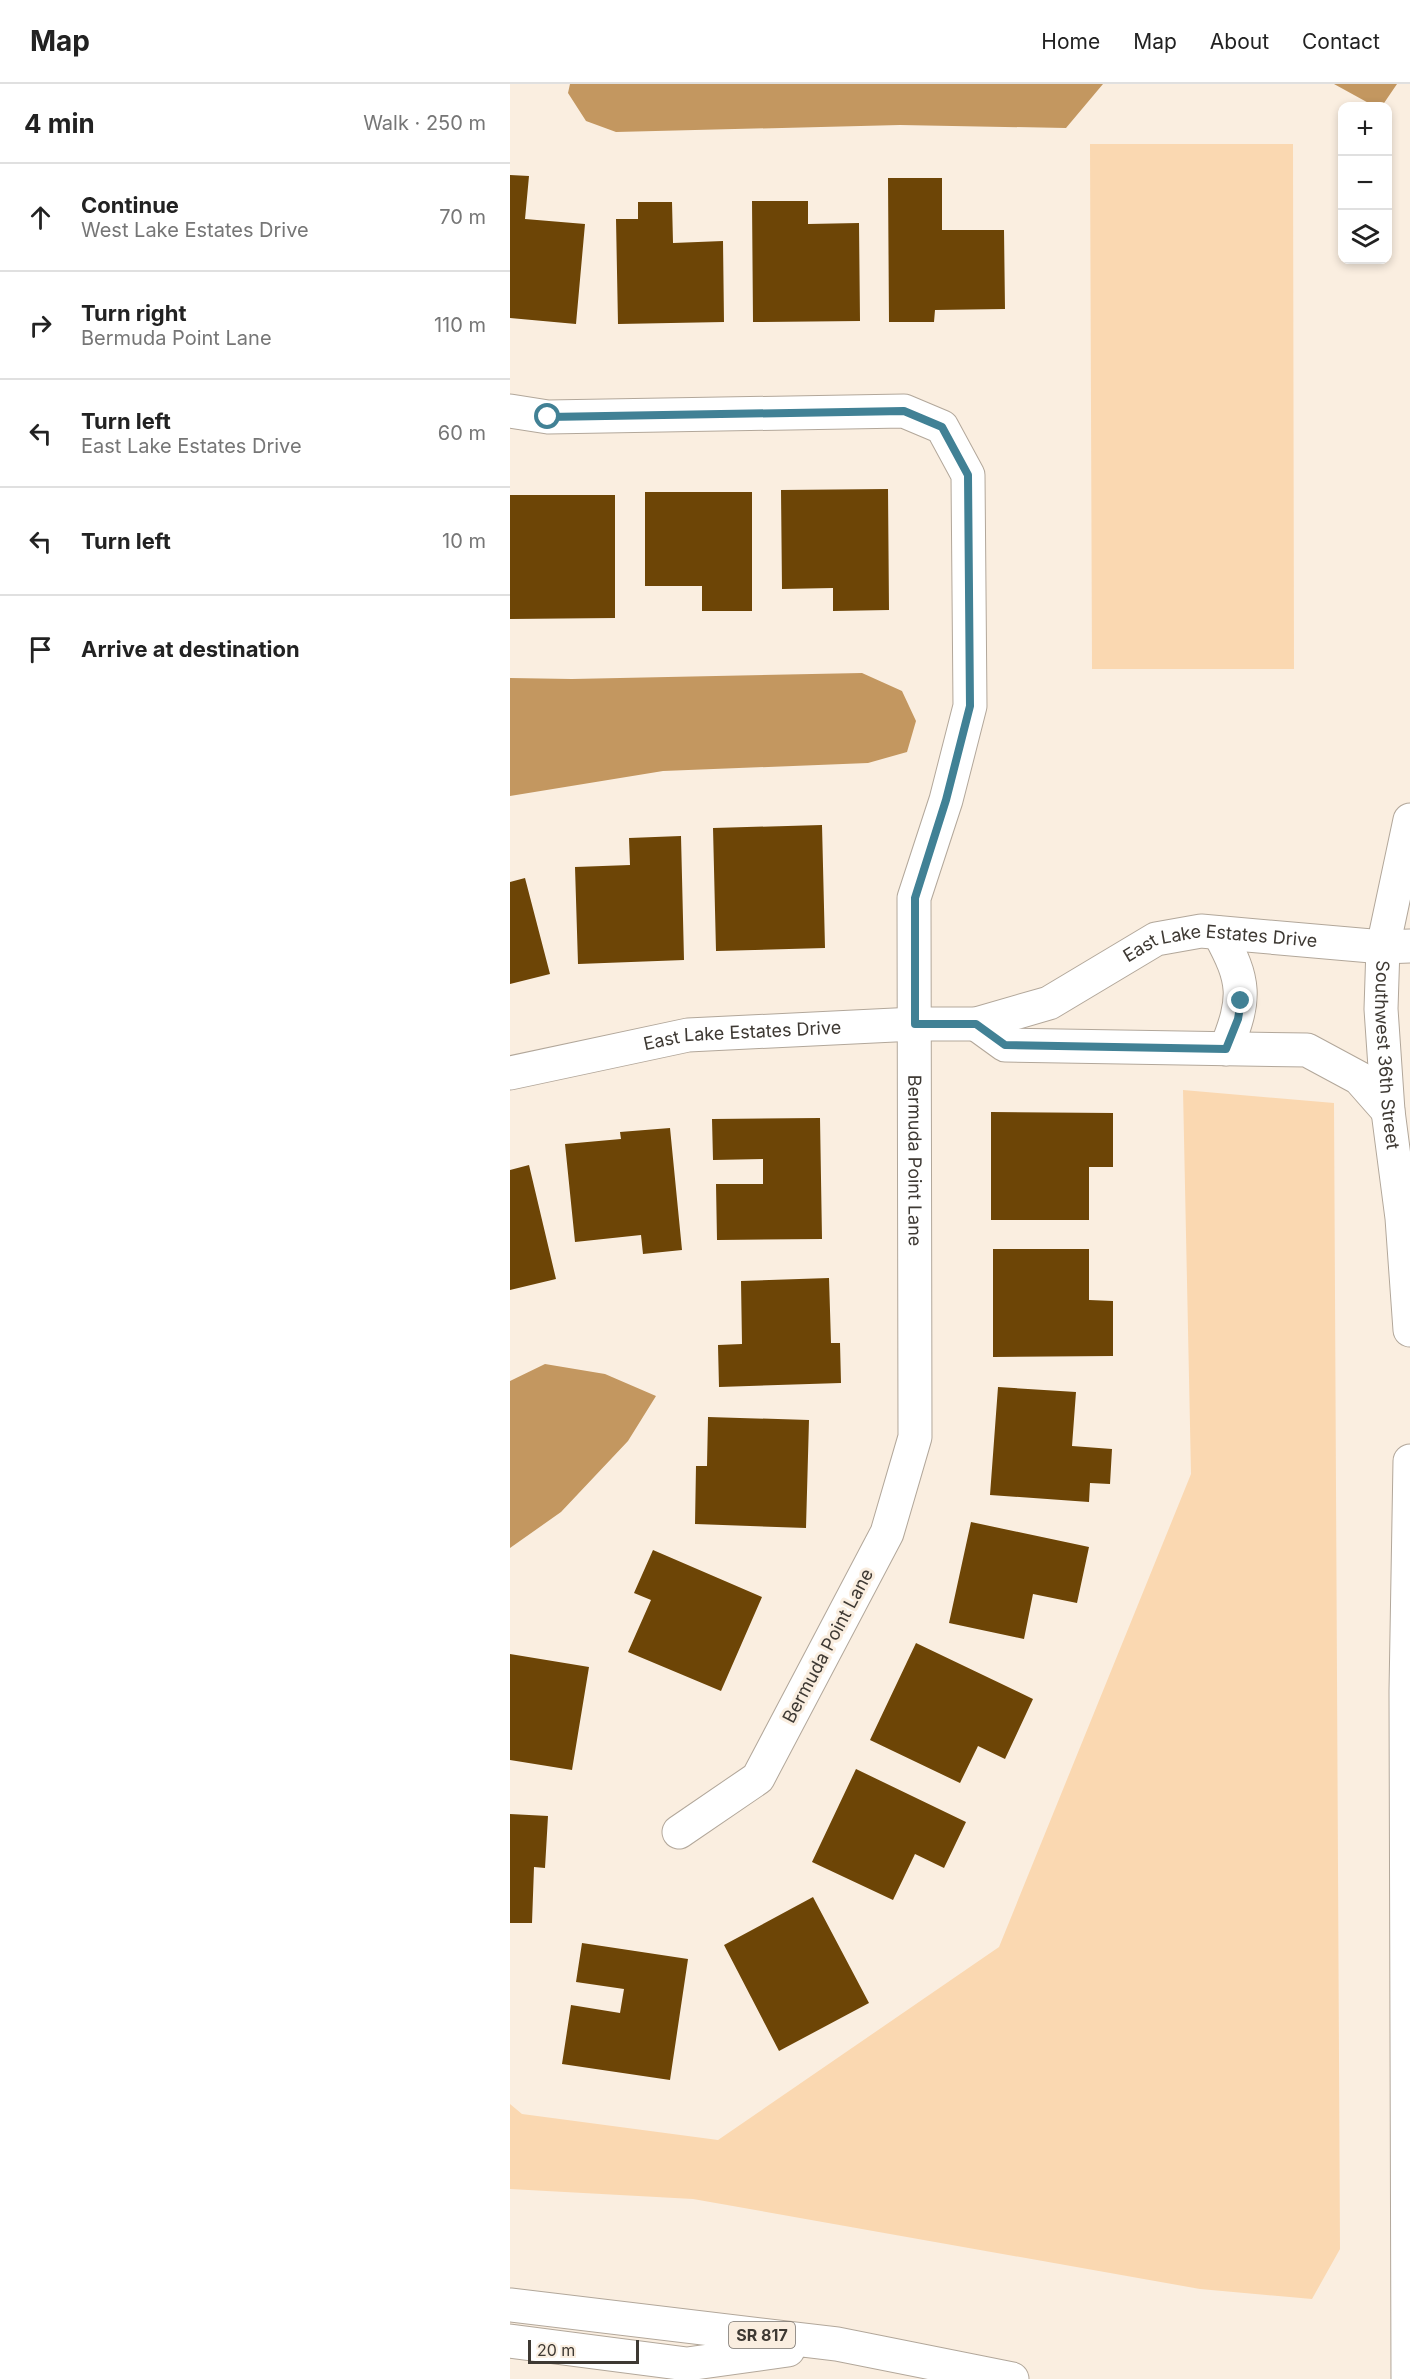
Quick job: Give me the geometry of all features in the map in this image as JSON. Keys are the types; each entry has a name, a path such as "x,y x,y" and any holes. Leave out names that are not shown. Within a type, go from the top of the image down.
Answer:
{"street":[{"name":"Bermuda Point Lane","path":"510,411 548,417 904,411 942,427 968,475 970,706 946,800 915,898 915,1437 887,1533 758,1778 679,1832"},
{"name":"Southwest 36th Street","path":"1410,820 1397,946 1381,1009 1388,1111 1402,1218 1410,1330"},
{"name":"East Lake Estates Drive","path":"510,1073 688,1035 915,1024 976,1024 1049,1003 1156,939 1201,931 1397,946"},
{"path":"1219,933 1234,959 1240,983 1241,1001 1238,1019 1226,1049"},
{"path":"976,1024 1005,1045 1307,1050 1359,1078 1388,1111"},
{"path":"1408,2379 1410,1461"},
{"name":"SR 817","path":"510,2305 837,2344 1012,2379"},
{"path":"510,2341 687,2364 837,2344"}],"shaded area":[{"path":"570,84 1103,84 1066,128 900,125 616,132 586,121 568,93"},
{"path":"1334,84 1397,84 1385,102 1367,102"},
{"path":"1090,144 1293,144 1294,669 1092,669"},
{"path":"862,673 902,691 916,721 907,752 868,763 663,771 510,796 510,678 572,679"},
{"path":"1183,1090 1334,1103 1340,2249 1312,2299 1200,2289 693,2199 510,2189 510,2104 522,2114 718,2140 999,1947 1191,1474"},
{"path":"545,1364 605,1374 656,1396 628,1441 561,1512 510,1548 510,1381"}],"building":[{"path":"510,175 529,176 525,219 585,224 576,324 510,318"},
{"path":"888,178 942,178 942,230 1004,230 1005,309 935,310 934,322 889,322"},
{"path":"752,201 808,201 808,224 859,223 860,321 753,322"},
{"path":"638,202 672,202 673,243 723,241 724,322 618,324 616,219 638,219"},
{"path":"888,489 889,610 833,611 833,588 782,589 781,490"},
{"path":"645,492 752,492 752,611 702,611 702,586 645,586"},
{"path":"510,495 615,495 615,618 510,619"},
{"path":"822,825 825,948 716,951 713,828"},
{"path":"681,836 684,960 578,964 575,867 630,865 629,838"},
{"path":"525,878 550,974 510,984 510,882"},
{"path":"991,1112 1113,1113 1113,1167 1089,1167 1089,1220 991,1220"},
{"path":"820,1118 822,1239 717,1240 716,1184 763,1184 763,1159 713,1160 712,1119"},
{"path":"670,1128 682,1250 643,1254 641,1235 575,1242 565,1144 621,1139 620,1132"},
{"path":"529,1165 556,1279 510,1290 510,1170"},
{"path":"993,1249 1089,1249 1089,1300 1113,1301 1113,1356 993,1357"},
{"path":"829,1278 831,1343 840,1343 841,1383 719,1387 718,1345 742,1344 741,1281"},
{"path":"998,1387 1076,1392 1072,1446 1112,1449 1110,1484 1090,1483 1089,1502 990,1495"},
{"path":"708,1417 809,1420 806,1528 695,1524 696,1466 707,1466"},
{"path":"971,1522 1089,1547 1077,1603 1033,1594 1024,1639 949,1623"},
{"path":"653,1550 762,1597 721,1691 628,1652 651,1600 634,1593"},
{"path":"916,1643 1033,1699 1005,1759 978,1746 960,1783 870,1740"},
{"path":"510,1654 589,1667 572,1770 510,1760"},
{"path":"856,1769 966,1822 944,1868 915,1854 893,1900 812,1862"},
{"path":"510,1814 548,1816 545,1868 534,1867 532,1923 510,1923"},
{"path":"813,1897 869,2003 779,2051 724,1945"},
{"path":"582,1943 688,1959 670,2080 562,2064 571,2005 620,2013 624,1989 576,1982"}],"route":[{"path":"548,417 904,411 942,427 968,475 970,706 946,800 915,898 915,1024 976,1024 1005,1045 1226,1049 1238,1019 1241,1001"}]}
